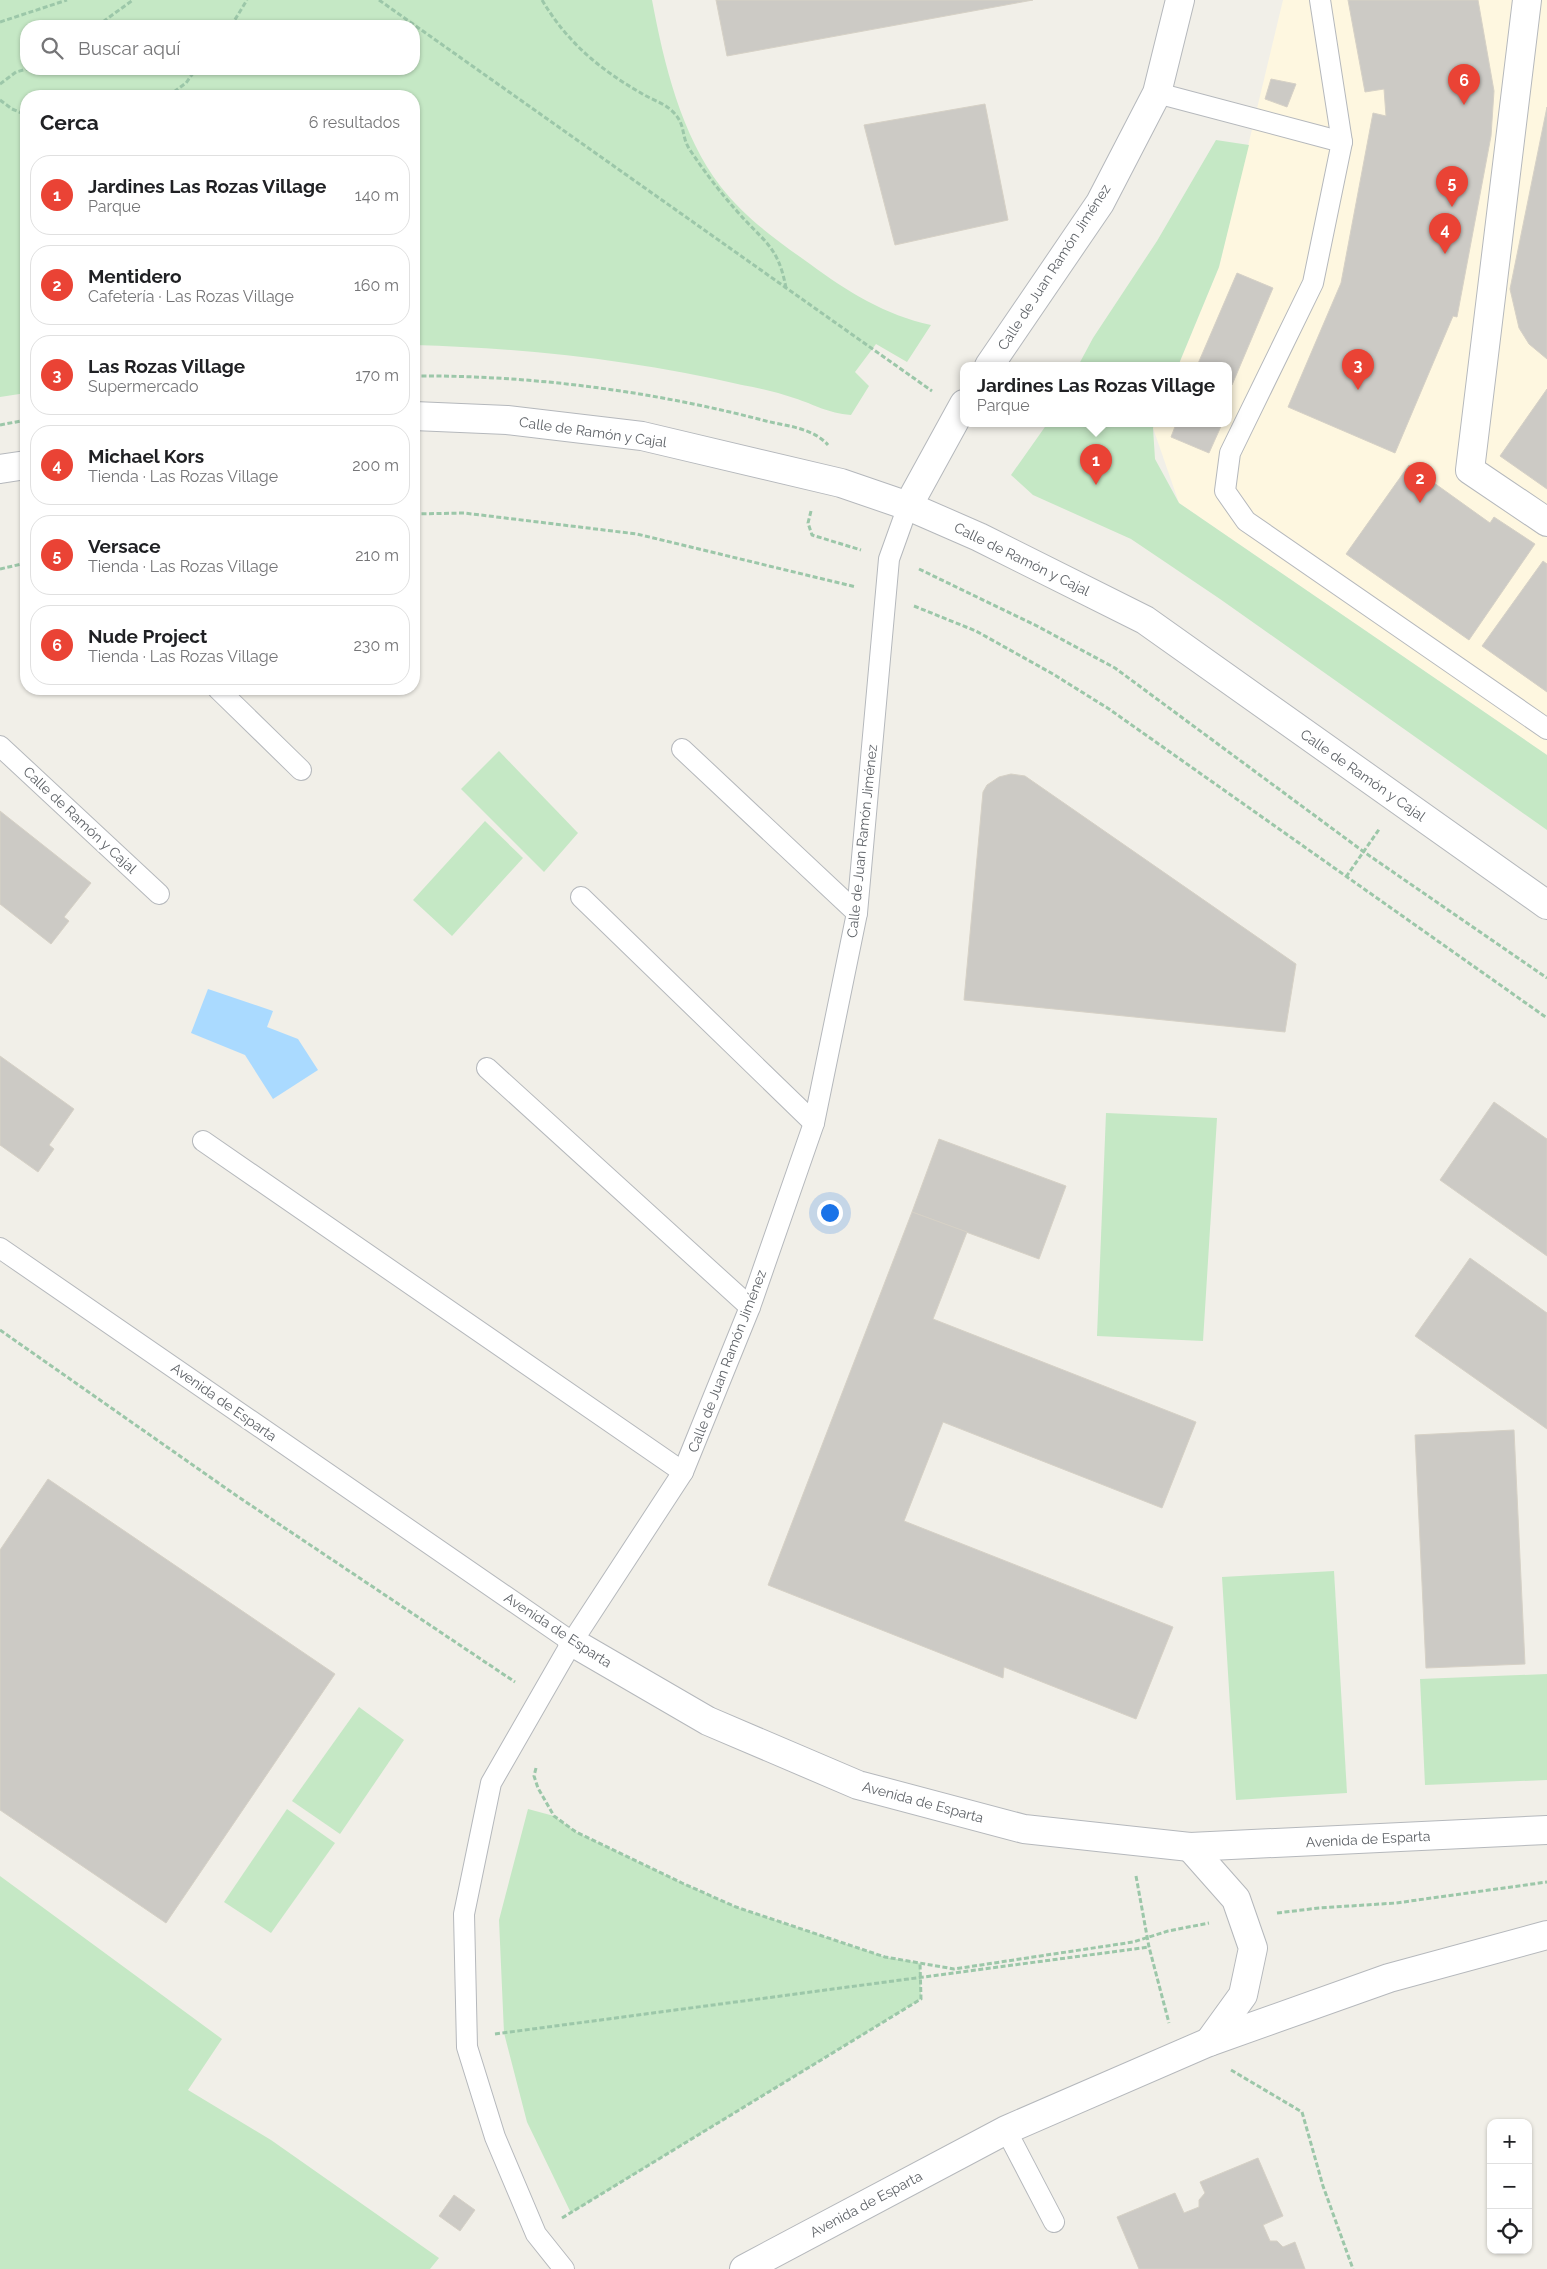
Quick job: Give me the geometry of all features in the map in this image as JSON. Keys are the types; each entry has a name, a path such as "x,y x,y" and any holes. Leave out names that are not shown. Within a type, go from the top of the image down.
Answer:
{"street":[{"name":"Calle de Juan Ramón Jiménez","path":"992,362 1100,202 1157,93 1180,0"},
{"path":"1527,0 1470,470 1547,522"},
{"name":"Calle de Juan Ramón Jiménez","path":"908,506 960,409"},
{"name":"Calle de Ramón y Cajal","path":"420,416 507,420 642,436 820,477 908,506 980,537 1145,620 1547,905"},
{"path":"0,469 20,466"},
{"name":"Avenida de Esparta","path":"572,1642 708,1721 858,1785 1024,1829 1190,1847 1547,1830"},
{"name":"Avenida de Esparta","path":"1190,1847 1236,1899 1253,1948 1243,1995 1209,2042"},
{"name":"Avenida de Esparta","path":"760,2265 1006,2130 1209,2042 1389,1978 1547,1936"}],"lane":[{"path":"1320,0 1342,142 1313,284 1230,453 1225,491 1246,521 1547,728"},
{"path":"1157,93 1342,142"},
{"name":"Calle de Juan Ramón Jiménez","path":"564,2269 536,2234 495,2137 467,2047 464,1914 492,1783 572,1642 683,1472 750,1307 814,1123 857,913 889,559 908,506"},
{"path":"224,695 301,770"},
{"name":"Calle de Ramón y Cajal","path":"0,746 160,894"},
{"path":"682,749 857,913"},
{"path":"581,897 814,1123"},
{"path":"487,1068 750,1307"},
{"path":"203,1141 683,1472"},
{"name":"Avenida de Esparta","path":"0,1248 572,1642"},
{"path":"1006,2130 1054,2222"}],"path":[{"path":"0,22 66,0"},
{"path":"105,20 133,0"},
{"path":"235,20 247,0"},
{"path":"379,0 407,20"},
{"path":"542,0 556,24 582,52 640,93 670,108 682,121 687,146 714,185 771,246 782,268 786,288"},
{"path":"420,29 786,288 960,406"},
{"path":"0,84 20,71"},
{"path":"176,90 191,75"},
{"path":"0,100 20,112"},
{"path":"420,376 568,384 666,398 742,414 819,435 829,445 808,523 812,535 911,566 962,588 1115,668 1364,852 1547,978"},
{"path":"0,425 20,421"},
{"path":"420,514 464,513 637,534 886,595 976,631 1053,674 1109,709 1547,1018"},
{"path":"0,569 20,564"},
{"path":"1346,877 1400,800"},
{"path":"1129,1841 1149,1947 1178,2057"},
{"path":"467,2038 1149,1947"},
{"path":"536,2234 921,1999 922,1978 920,1963"},
{"path":"1222,2072 1230,2069 1302,2112 1323,2186 1353,2269"}],"shaded area":[{"path":"1283,0 1547,0 1547,755 1179,503 1153,427 1232,427 1232,362 1180,362 1219,267"}],"green space":[{"path":"0,0 652,0 662,49 685,122 707,167 730,198 775,238 838,284 883,309 914,321 931,325 907,362 876,344 855,372 869,386 851,415 828,411 768,390 620,362 538,352 420,345 420,90 20,90 20,394 0,397"},
{"path":"1216,140 1249,145 1219,267 1180,362 1080,362 1093,338 1157,241"},
{"path":"1045,427 1153,427 1155,459 1179,503 1547,755 1547,830 1220,599 1131,539 1033,495 1011,475"},
{"path":"499,751 578,833 544,872 461,789"},
{"path":"485,821 523,858 452,936 413,900"},
{"path":"1106,1113 1217,1118 1203,1341 1097,1336"},
{"path":"1334,1571 1347,1793 1236,1800 1222,1577"},
{"path":"1547,1674 1547,1780 1425,1785 1420,1679"},
{"path":"359,1707 404,1740 340,1834 292,1801"},
{"path":"287,1809 335,1843 271,1933 224,1902"},
{"path":"528,1809 554,1816 576,1832 736,1907 885,1957 920,1963 921,1999 571,2213 527,2122 504,2033 499,1920"},
{"path":"0,1876 222,2039 188,2090 271,2140 439,2258 430,2269 0,2269"}],"water":[{"path":"208,989 273,1011 267,1027 298,1039 318,1070 273,1099 245,1055 191,1033"}],"building":[{"path":"716,0 1033,0 727,56"},
{"path":"1348,0 1478,0 1494,91 1491,136 1457,317 1453,316 1395,453 1288,407 1341,283 1373,113 1386,116 1384,89 1365,92"},
{"path":"1271,79 1296,84 1287,107 1265,99"},
{"path":"985,104 1008,220 895,245 864,125"},
{"path":"1547,107 1547,359 1529,344 1519,328 1510,289"},
{"path":"1237,273 1273,288 1232,385 1232,362 1199,362"},
{"path":"1547,389 1547,489 1500,456"},
{"path":"1175,427 1221,427 1209,453 1171,437"},
{"path":"1409,465 1490,523 1494,517 1535,544 1469,640 1346,554"},
{"path":"1543,561 1547,564 1547,692 1482,646"},
{"path":"1011,774 1025,776 1296,964 1285,1032 964,1000 983,792 987,785 999,777"},
{"path":"0,811 91,883 64,917 69,921 51,944 0,904"},
{"path":"0,1056 74,1109 49,1145 54,1149 38,1172 0,1145"},
{"path":"1494,1102 1547,1139 1547,1256 1440,1180"},
{"path":"939,1139 1066,1186 1039,1259 912,1212"},
{"path":"912,1212 967,1232 933,1319 1196,1422 1162,1508 943,1422 904,1521 1173,1627 1136,1719 1004,1667 1003,1678 768,1585"},
{"path":"1470,1258 1547,1313 1547,1429 1415,1336"},
{"path":"1514,1430 1525,1664 1426,1668 1415,1435"},
{"path":"48,1479 335,1674 166,1923 0,1810 0,1550"},
{"path":"1258,2158 1283,2216 1263,2225 1270,2241 1277,2241 1283,2247 1295,2242 1305,2269 1139,2269 1117,2217 1175,2193 1184,2213 1199,2207 1199,2200 1205,2193 1200,2182"},
{"path":"454,2195 475,2210 460,2231 439,2216"}],"place":[{"name":"Nude Project","path":"1464,105"},
{"name":"Versace","path":"1452,207"},
{"name":"Michael Kors","path":"1445,254"},
{"name":"Las Rozas Village","path":"1358,390"},
{"name":"Jardines Las Rozas Village","path":"1096,485"},
{"name":"Mentidero","path":"1420,503"}]}
